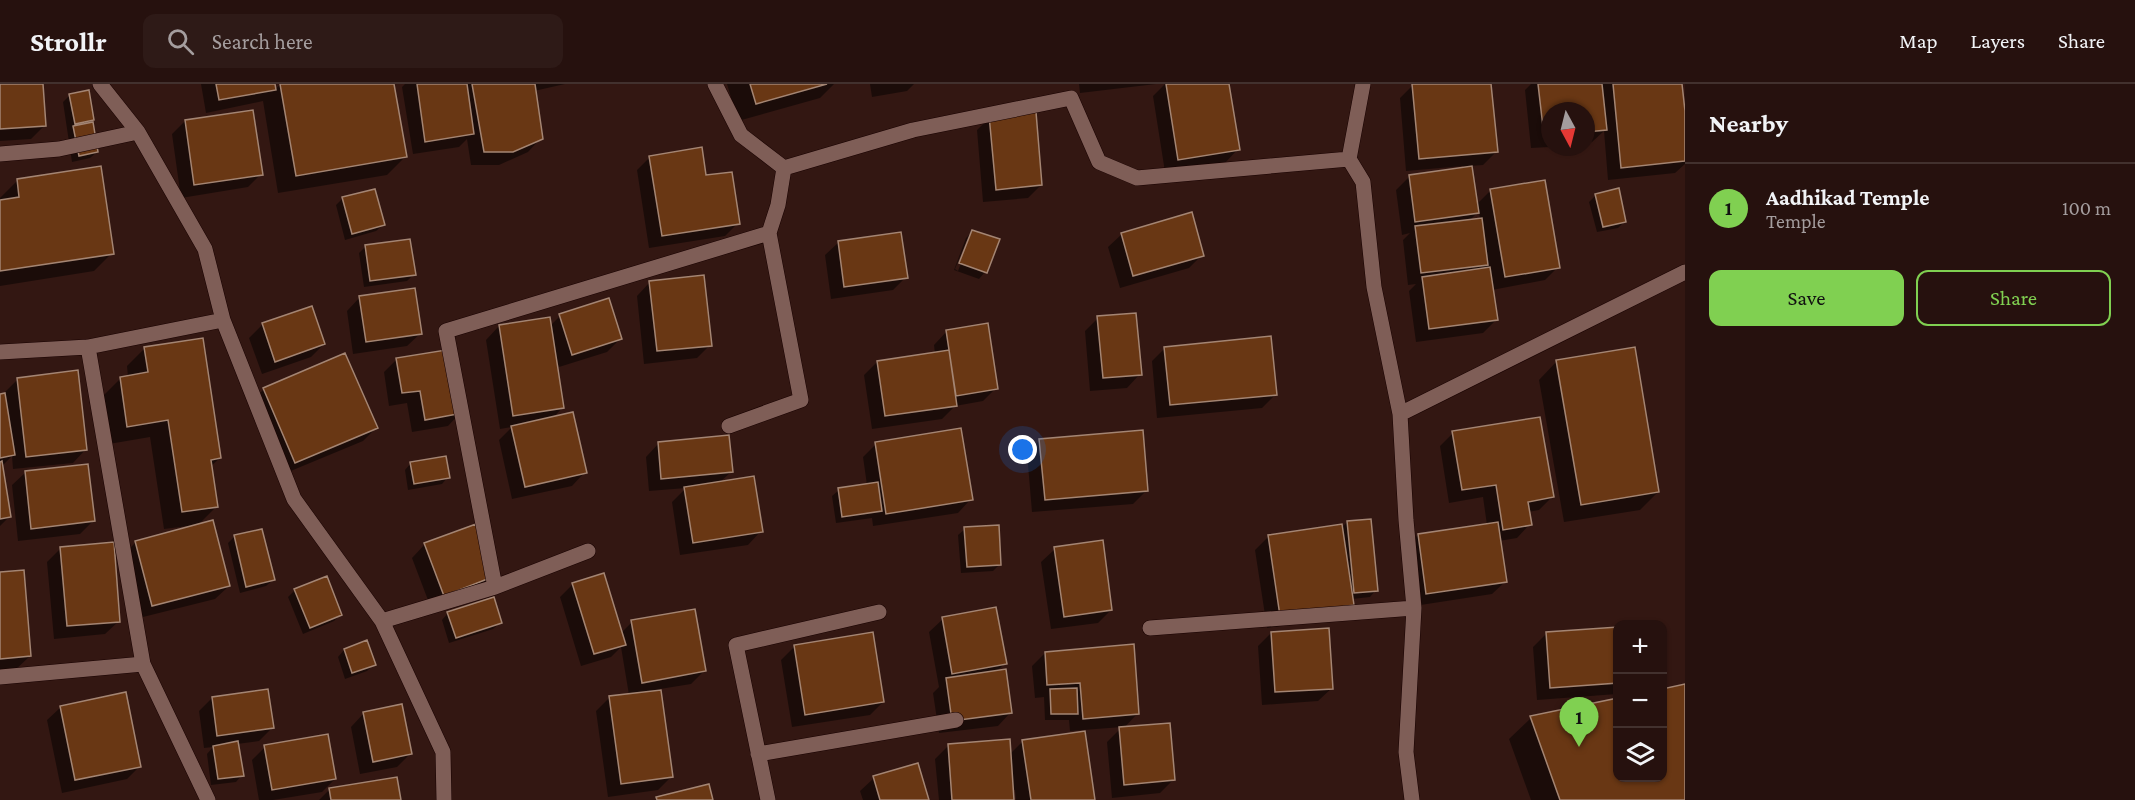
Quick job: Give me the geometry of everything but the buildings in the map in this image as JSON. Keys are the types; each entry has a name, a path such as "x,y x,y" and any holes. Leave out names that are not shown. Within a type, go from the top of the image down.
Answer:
{"street":[{"path":"100,84 138,132 205,249 223,320 294,499 382,621 443,752 444,800"},
{"path":"715,84 741,135 784,168"},
{"path":"1363,84 1349,159 1363,182 1374,287 1400,414 1414,608 1406,752 1412,800"},
{"path":"784,168 913,130 1069,91 1099,162 1137,178 1349,159"},
{"path":"0,154 59,149 138,132"},
{"path":"729,426 801,400 769,232 778,205 784,168"},
{"path":"495,588 446,331 769,232"},
{"path":"1400,414 1685,272"},
{"path":"0,352 88,347 223,320"},
{"path":"88,347 143,664 208,800"},
{"path":"382,621 495,588 588,551"},
{"path":"1149,628 1414,608"},
{"path":"768,800 736,645 879,612"},
{"path":"0,677 143,664"},
{"path":"758,754 956,720"}],"place":[{"name":"Aadhikad Temple","path":"1579,747"}]}
